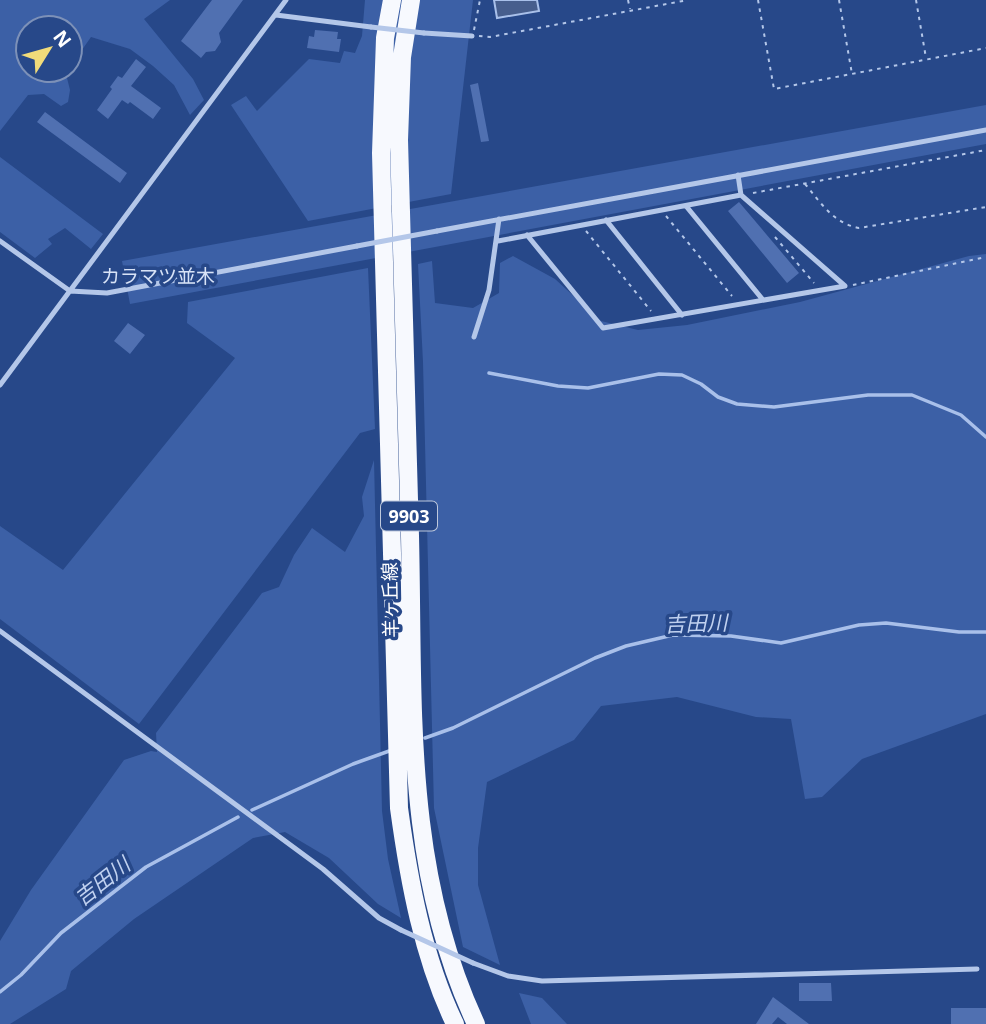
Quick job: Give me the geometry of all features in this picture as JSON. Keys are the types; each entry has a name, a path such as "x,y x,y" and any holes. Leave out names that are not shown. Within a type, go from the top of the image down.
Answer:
{"main road":[{"name":"羊ヶ丘線","path":"392,0 385,38 381,153 400,808 415,902 455,1024"},
{"name":"羊ヶ丘線","path":"411,0 402,57 399,140 415,755 425,863 453,965 476,1024"}],"lane":[{"path":"0,384 286,0"},
{"path":"276,15 424,33 472,36"},
{"path":"0,241 70,291 107,293 986,130"},
{"path":"738,175 741,195 845,286"},
{"path":"498,240 741,195"},
{"path":"686,205 764,300"},
{"path":"474,337 489,290 499,219"},
{"path":"606,220 682,314"},
{"path":"527,235 603,328 845,286"},
{"path":"0,631 323,869 379,918 473,963 508,976 542,981 977,969"}],"path":[{"path":"480,0 472,36 490,37 688,0"},
{"path":"628,0 630,11"},
{"path":"758,0 774,89 986,48"},
{"path":"839,0 852,74"},
{"path":"916,0 926,60"},
{"path":"805,184 835,218 846,226 859,228 986,207"},
{"path":"661,210 739,305"},
{"path":"580,225 657,319"},
{"path":"776,237 820,290"},
{"path":"845,286 986,257"}],"green space":[{"path":"0,0 170,0 144,19 193,79 204,100 190,115 174,85 130,49 91,37 84,47 84,14 14,14 14,84 68,84 70,90 68,102 61,106 44,94 28,95 0,131"},
{"path":"365,0 473,0 451,194 308,221 231,105 246,96 257,111 309,59 340,63 344,51 355,53 362,36"},
{"name":"カラマツ並木","path":"986,105 986,144 130,304 122,261"},
{"path":"0,157 103,234 91,249 65,228 48,239 52,244 35,258 0,232"},
{"path":"986,254 986,714 862,759 822,797 805,799 791,719 756,717 677,697 601,706 574,740 487,782 478,848 478,885 500,965 463,947 434,808 423,362 418,264 432,261 435,303 473,308 499,293 500,263 513,256 555,279 601,321 638,330 687,325 800,302 969,256"},
{"path":"368,268 375,429 360,433 139,724 0,619 0,526 63,570 235,358 187,323 188,302"},
{"path":"374,460 382,811 388,859 401,918 378,904 329,858 285,832 253,838 134,919 71,971 66,989 10,1024 0,1024 0,941 31,890 124,760 151,751 157,752 156,733 262,593 279,587 294,555 312,528 345,552 364,516 362,497"},
{"path":"519,993 542,998 567,1024 531,1024"}],"shaded area":[{"path":"494,0 537,0 539,11 497,18"}],"building":[{"path":"212,0 243,0 219,33 221,42 215,51 206,52 201,58 181,41"},
{"path":"315,30 338,32 337,39 341,39 339,52 307,48 309,36 314,37"},
{"path":"136,59 146,67 131,86 161,108 153,119 130,102 128,104 122,100 108,119 97,110 118,76 122,78"},
{"path":"478,83 489,141 481,142 470,85"},
{"path":"45,112 127,173 120,183 37,122"},
{"path":"739,202 799,273 787,283 728,211"},
{"path":"128,323 145,335 130,354 114,341"},
{"path":"799,983 831,983 832,1001 799,1001"},
{"path":"773,997 809,1024 787,1024 778,1017 772,1024 756,1024"},
{"path":"951,1008 986,1008 986,1024 951,1024"}],"waterway":[{"path":"489,373 558,386 588,388 659,374 682,375 701,384 718,397 737,404 774,407 868,395 912,395 961,415 986,437"},
{"name":"吉田川","path":"425,738 453,728 595,658 626,646 673,635 731,636 781,643 859,625 886,623 959,632 986,632"},
{"name":"吉田川","path":"252,810 353,764 392,750"},
{"name":"吉田川","path":"0,992 21,975 61,933 146,867 238,817"}]}
